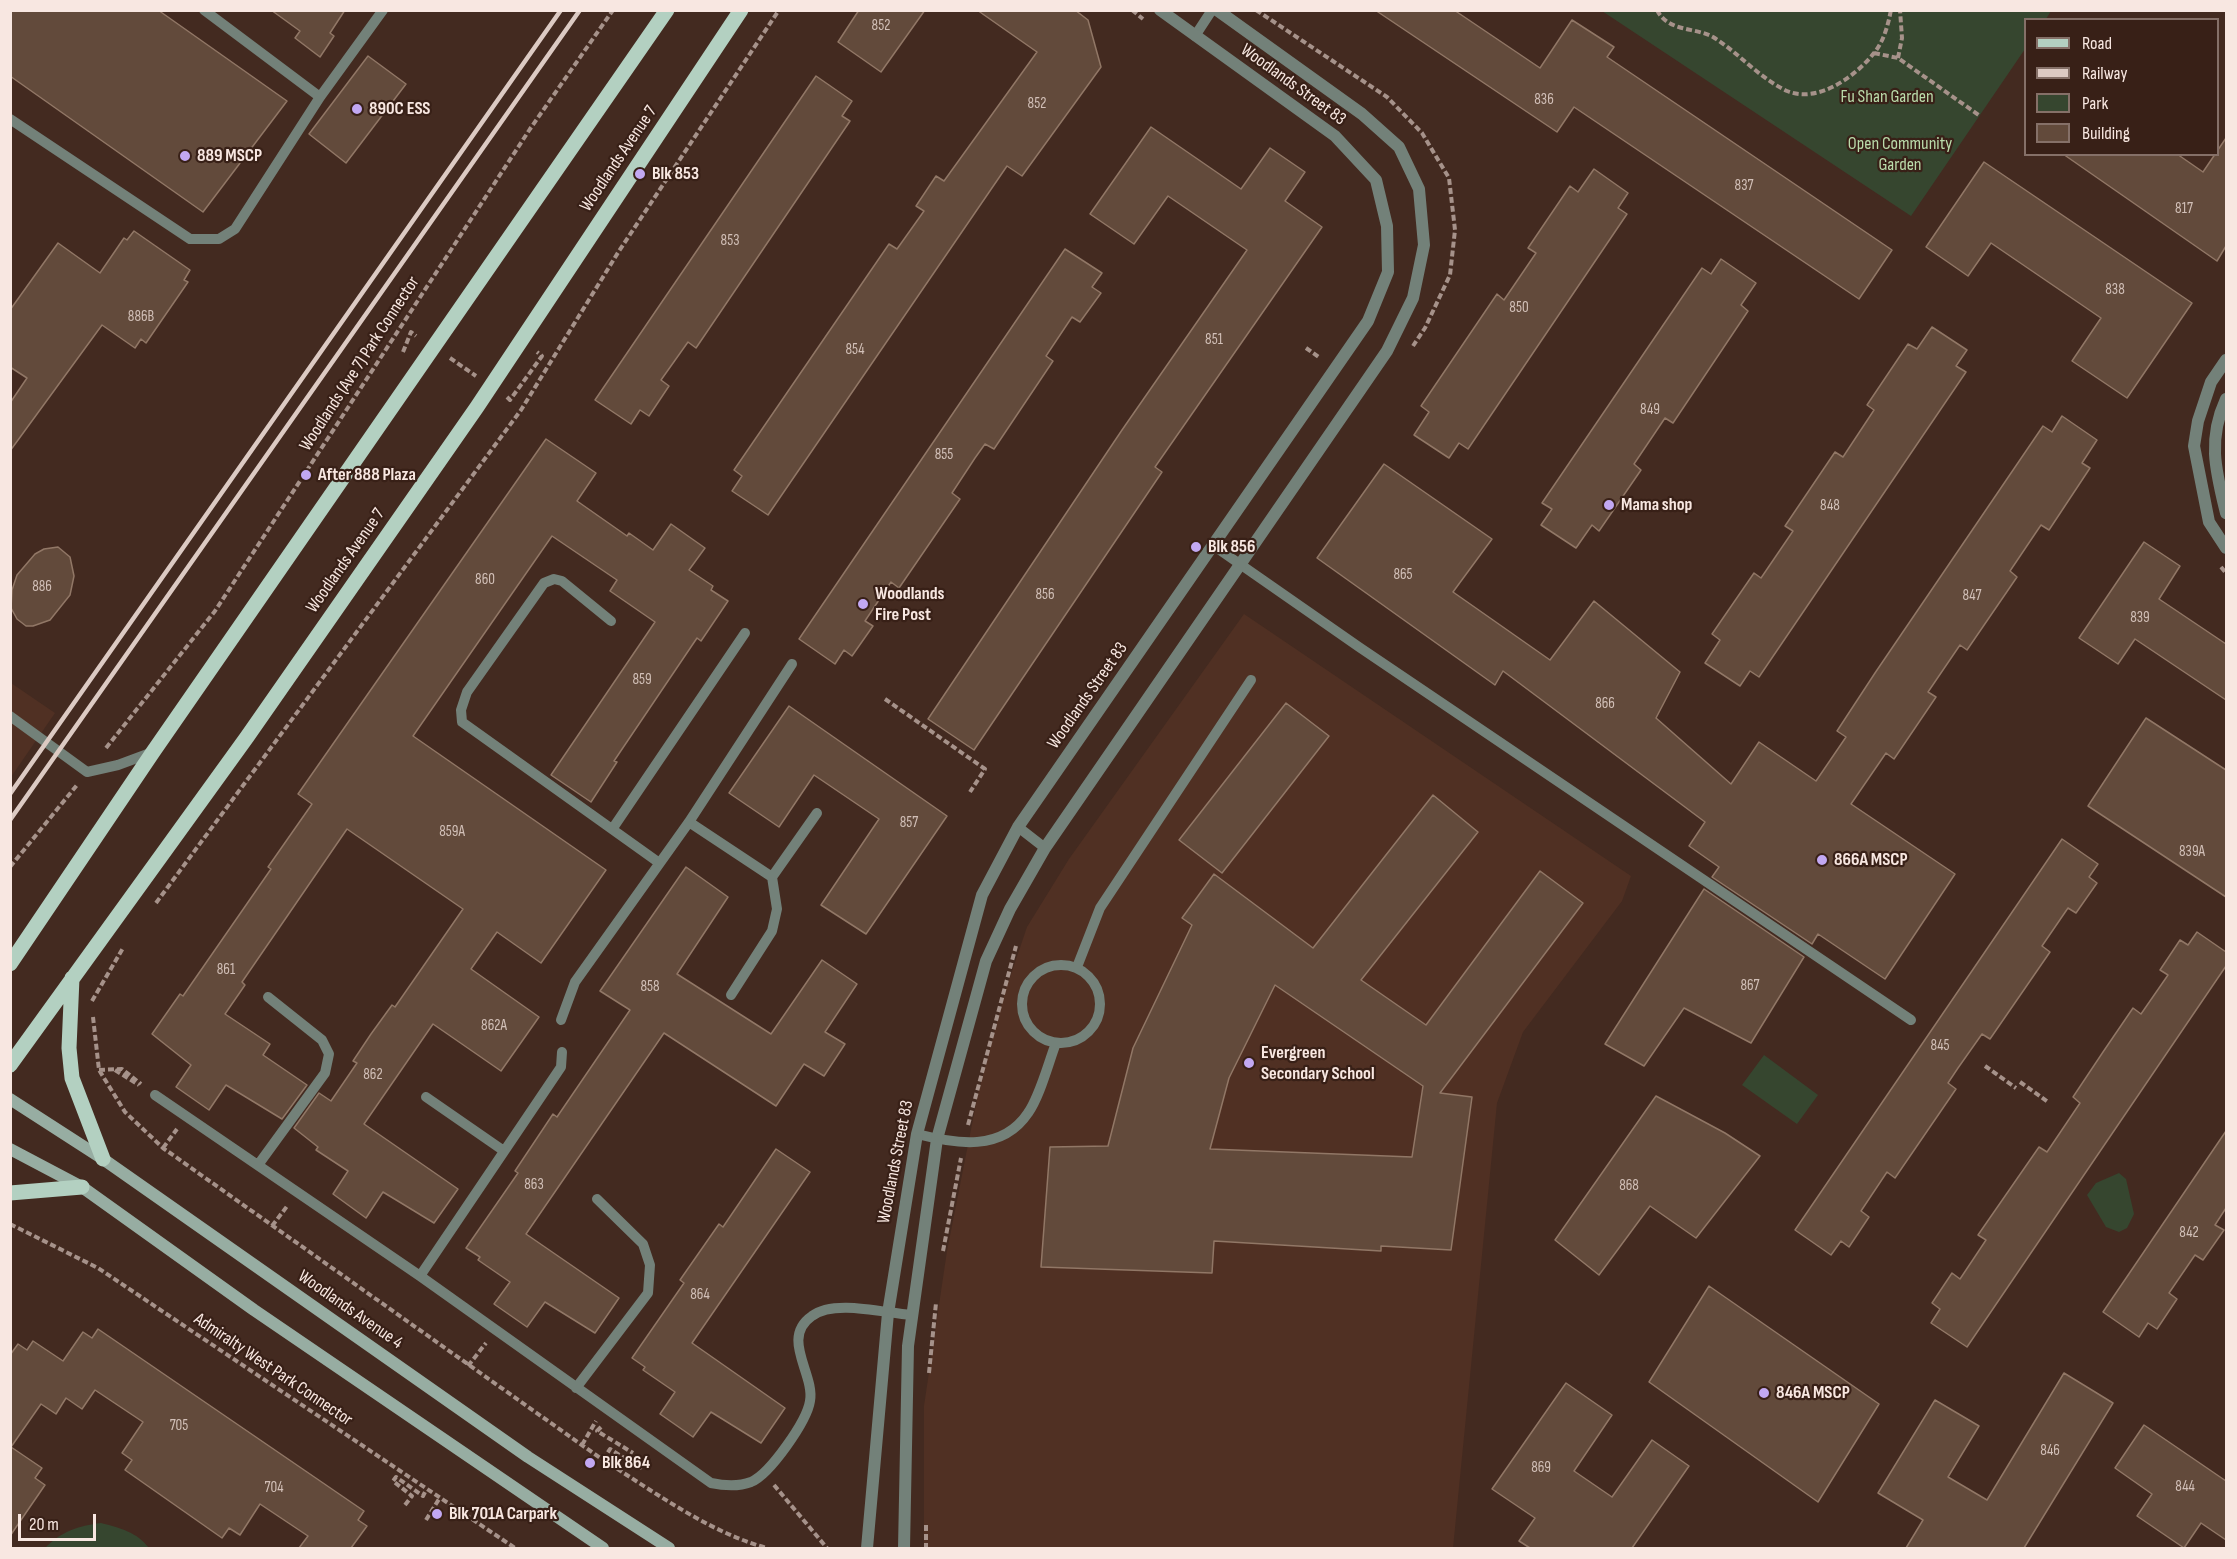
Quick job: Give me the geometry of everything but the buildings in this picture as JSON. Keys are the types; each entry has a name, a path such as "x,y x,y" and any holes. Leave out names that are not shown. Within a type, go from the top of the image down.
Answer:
{"main road":[{"path":"10,964 153,752 667,10"},
{"name":"Woodlands Avenue 7","path":"10,1065 247,737 477,407 741,10"},
{"path":"10,945 42,917"},
{"path":"72,978 69,1048 72,1078 103,1159"},
{"name":"Woodlands Avenue 4","path":"10,1099 103,1159 528,1457 669,1548"},
{"path":"10,1149 82,1187 244,1304 603,1548"},
{"path":"10,1193 82,1187"}],"street":[{"name":"Woodlands Street 83","path":"867,1548 888,1313 917,1134 982,895 1018,827 1215,546 1368,321 1388,272 1388,226 1376,180 1335,136 1160,10"},
{"name":"Woodlands Street 83","path":"904,1548 911,1315 937,1139 986,961 1010,909 1045,848 1387,351 1413,298 1424,245 1419,189 1399,147 1362,114 1217,10"},
{"path":"2226,360 2211,382 2198,421 2194,446 2209,522 2226,548"},
{"path":"2226,399 2214,447 2214,463 2226,513"}],"lane":[{"path":"204,10 320,97"},
{"path":"10,120 190,239 219,239 235,229 320,97 383,10"},
{"path":"1195,36 1212,10"},
{"path":"1215,546 1369,654 1911,1020"},
{"path":"611,621 562,581 554,579 544,583 467,692 461,710 462,722 658,862"},
{"path":"613,828 745,633"},
{"path":"561,1020 575,982 658,862 689,822 792,664"},
{"path":"1077,967 1100,908 1251,680"},
{"path":"10,716 87,772 118,765 153,752"},
{"path":"730,995 772,931 777,909 772,877 817,813"},
{"path":"689,822 772,877"},
{"path":"1018,827 1045,848"},
{"path":"1063,964 1077,967 1096,983 1100,995 1099,1014 1090,1031 1081,1039 1056,1043 1043,1039 1032,1031 1025,1021 1021,1007 1028,981 1044,969 1063,964"},
{"path":"258,1165 325,1073 328,1054 322,1040 268,997"},
{"path":"917,1134 964,1142 996,1140 1010,1132 1029,1113 1056,1043"},
{"path":"420,1276 561,1067 562,1052"},
{"path":"155,1095 420,1276 711,1483 737,1486 754,1481 764,1473 791,1439 810,1402 811,1388 801,1363 799,1340 802,1327 809,1317 830,1308 911,1315"},
{"path":"426,1097 504,1151"},
{"path":"576,1388 648,1293 650,1265 643,1244 597,1199"}],"path":[{"name":"Woodlands (Ave 7) Park Connector","path":"10,867 215,611 530,129 614,10"},
{"path":"152,909 521,410 619,251 779,10"},
{"path":"1132,10 1151,24"},
{"path":"1256,10 1387,98 1422,133 1449,178 1455,230 1450,274 1425,328 1407,354"},
{"path":"1657,10 1660,16 1674,25 1710,36 1733,50 1766,78 1789,92 1823,91 1848,78 1874,53 1883,37 1891,10"},
{"path":"1898,58 1902,38 1900,10"},
{"path":"1874,53 1898,58 1980,116"},
{"path":"411,332 420,338"},
{"path":"1306,348 1325,361"},
{"path":"447,356 483,381"},
{"path":"501,394 510,400"},
{"path":"885,699 985,770 970,792"},
{"path":"941,1263 964,1142 1017,940"},
{"path":"91,1003 124,946"},
{"path":"92,1014 99,1070 125,1112 163,1148 603,1460 670,1502 742,1542 767,1548"},
{"path":"1985,1066 2016,1088"},
{"path":"99,1070 114,1070 155,1095"},
{"path":"2020,1082 2048,1102"},
{"path":"272,1227 279,1216"},
{"name":"Admiralty West Park Connector","path":"10,1224 98,1268 515,1548"},
{"path":"928,1380 936,1297"},
{"path":"468,1366 478,1353"},
{"path":"603,1460 610,1449 640,1468 645,1460 597,1431 611,1412"},
{"path":"582,1445 590,1431"},
{"path":"764,1473 827,1548"},
{"path":"405,1505 412,1496 393,1481 396,1478 423,1496 426,1490"},
{"path":"426,1520 439,1499"},
{"path":"926,1515 926,1548"}],"shaded area":[{"name":"Evergreen Secondary School","path":"1244,614 1631,876 1622,901 1523,1032 1497,1103 1453,1548 924,1548 924,1406 947,1251 978,1094 1005,992 1027,927 1069,859"},
{"path":"11,683 55,713 11,777"}],"green space":[{"name":"Fu Shan Garden","path":"2050,10 2047,18 2024,18 2024,50 1911,216 1602,11"},
{"path":"1764,1055 1818,1095 1797,1124 1742,1085"},
{"path":"2119,1173 2126,1179 2134,1214 2127,1228 2119,1232 2106,1227 2087,1195 2096,1183"},
{"path":"101,1523 134,1534 149,1548 45,1548 71,1530"}],"railway":[{"path":"10,794 561,10"},
{"path":"10,820 580,10"}],"place":[{"name":"890C ESS","path":"357,109"},
{"name":"889 MSCP","path":"185,156"},
{"name":"Blk 853","path":"640,174"},
{"name":"After 888 Plaza","path":"306,475"},
{"name":"Mama shop","path":"1609,505"},
{"name":"Blk 856","path":"1196,547"},
{"name":"Woodlands Fire Post","path":"863,604"},
{"name":"866A MSCP","path":"1822,860"},
{"name":"Evergreen Secondary School","path":"1249,1063"},
{"name":"846A MSCP","path":"1764,1393"},
{"name":"Blk 864","path":"590,1463"},
{"name":"Blk 701A Carpark","path":"437,1514"}],"park label":[{"name":"Open Community Garden","path":"1900,154"}]}
